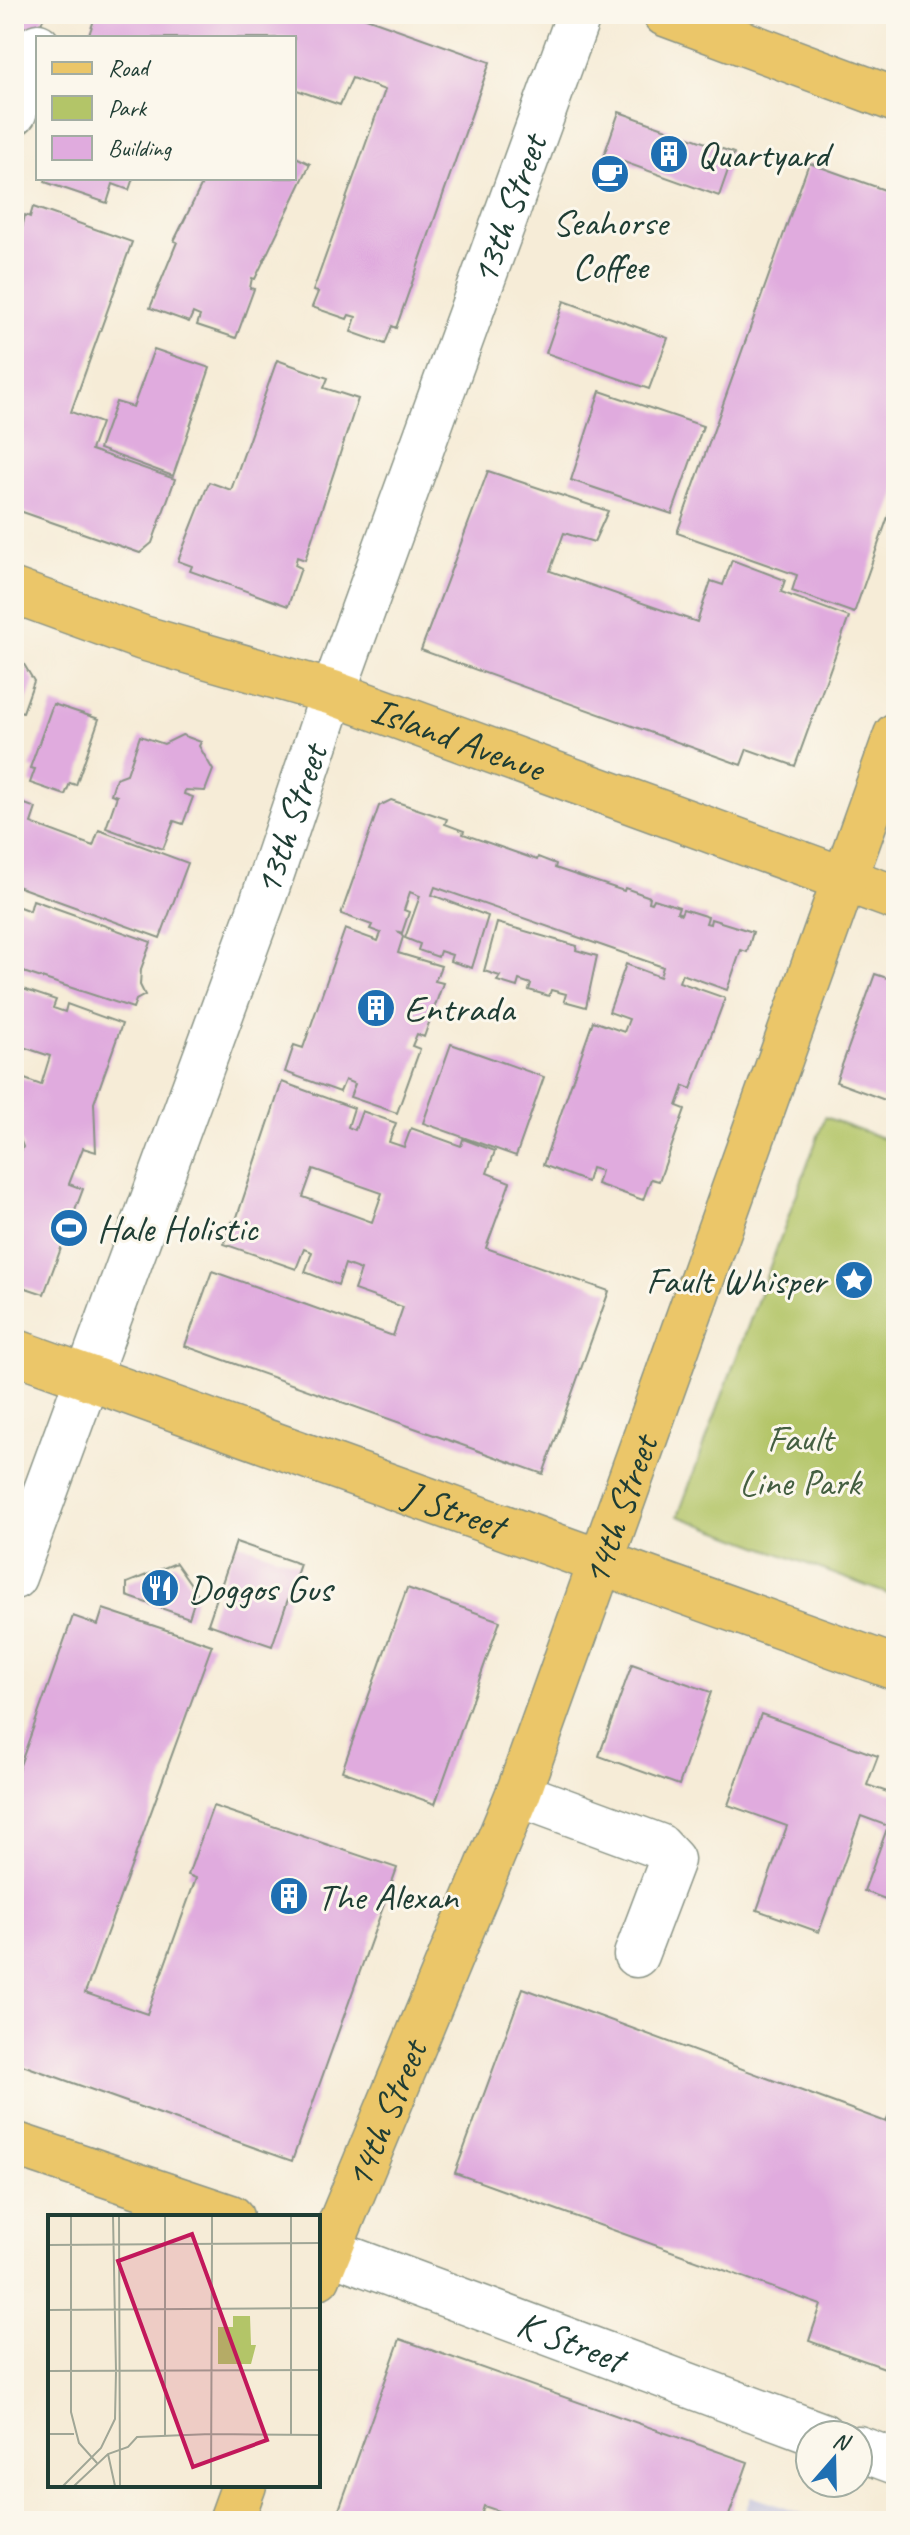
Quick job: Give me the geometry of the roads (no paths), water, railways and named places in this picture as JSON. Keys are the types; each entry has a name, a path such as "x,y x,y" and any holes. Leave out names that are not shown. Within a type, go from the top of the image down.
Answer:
{"main road":[{"path":"665,14 896,100"},
{"name":"Island Avenue","path":"14,591 143,638 333,693 846,877 896,898"},
{"name":"14th Street","path":"322,2259 518,1794 896,735"},
{"name":"J Street","path":"14,1351 896,1668"},
{"path":"14,2144 225,2215"},
{"path":"231,2521 243,2487"}],"street":[{"path":"42,36 49,14"},
{"name":"13th Street","path":"14,1577 262,903 333,693 579,14"},
{"path":"14,113 36,52"},
{"path":"518,1794 659,1846 672,1860 636,1955"},
{"name":"K Street","path":"322,2259 794,2425"},
{"path":"874,2454 896,2462"}],"place":[{"name":"Quartyard","path":"669,154"},
{"name":"Seahorse Coffee","path":"610,174"},
{"name":"Entrada","path":"376,1008"},
{"name":"Hale Holistic","path":"69,1228"},
{"name":"Fault Whisper","path":"854,1280"},
{"name":"Doggos Gus","path":"160,1588"},
{"name":"The Alexan","path":"289,1896"}],"park label":[{"name":"Fault Line Park","path":"800,1460"}]}
